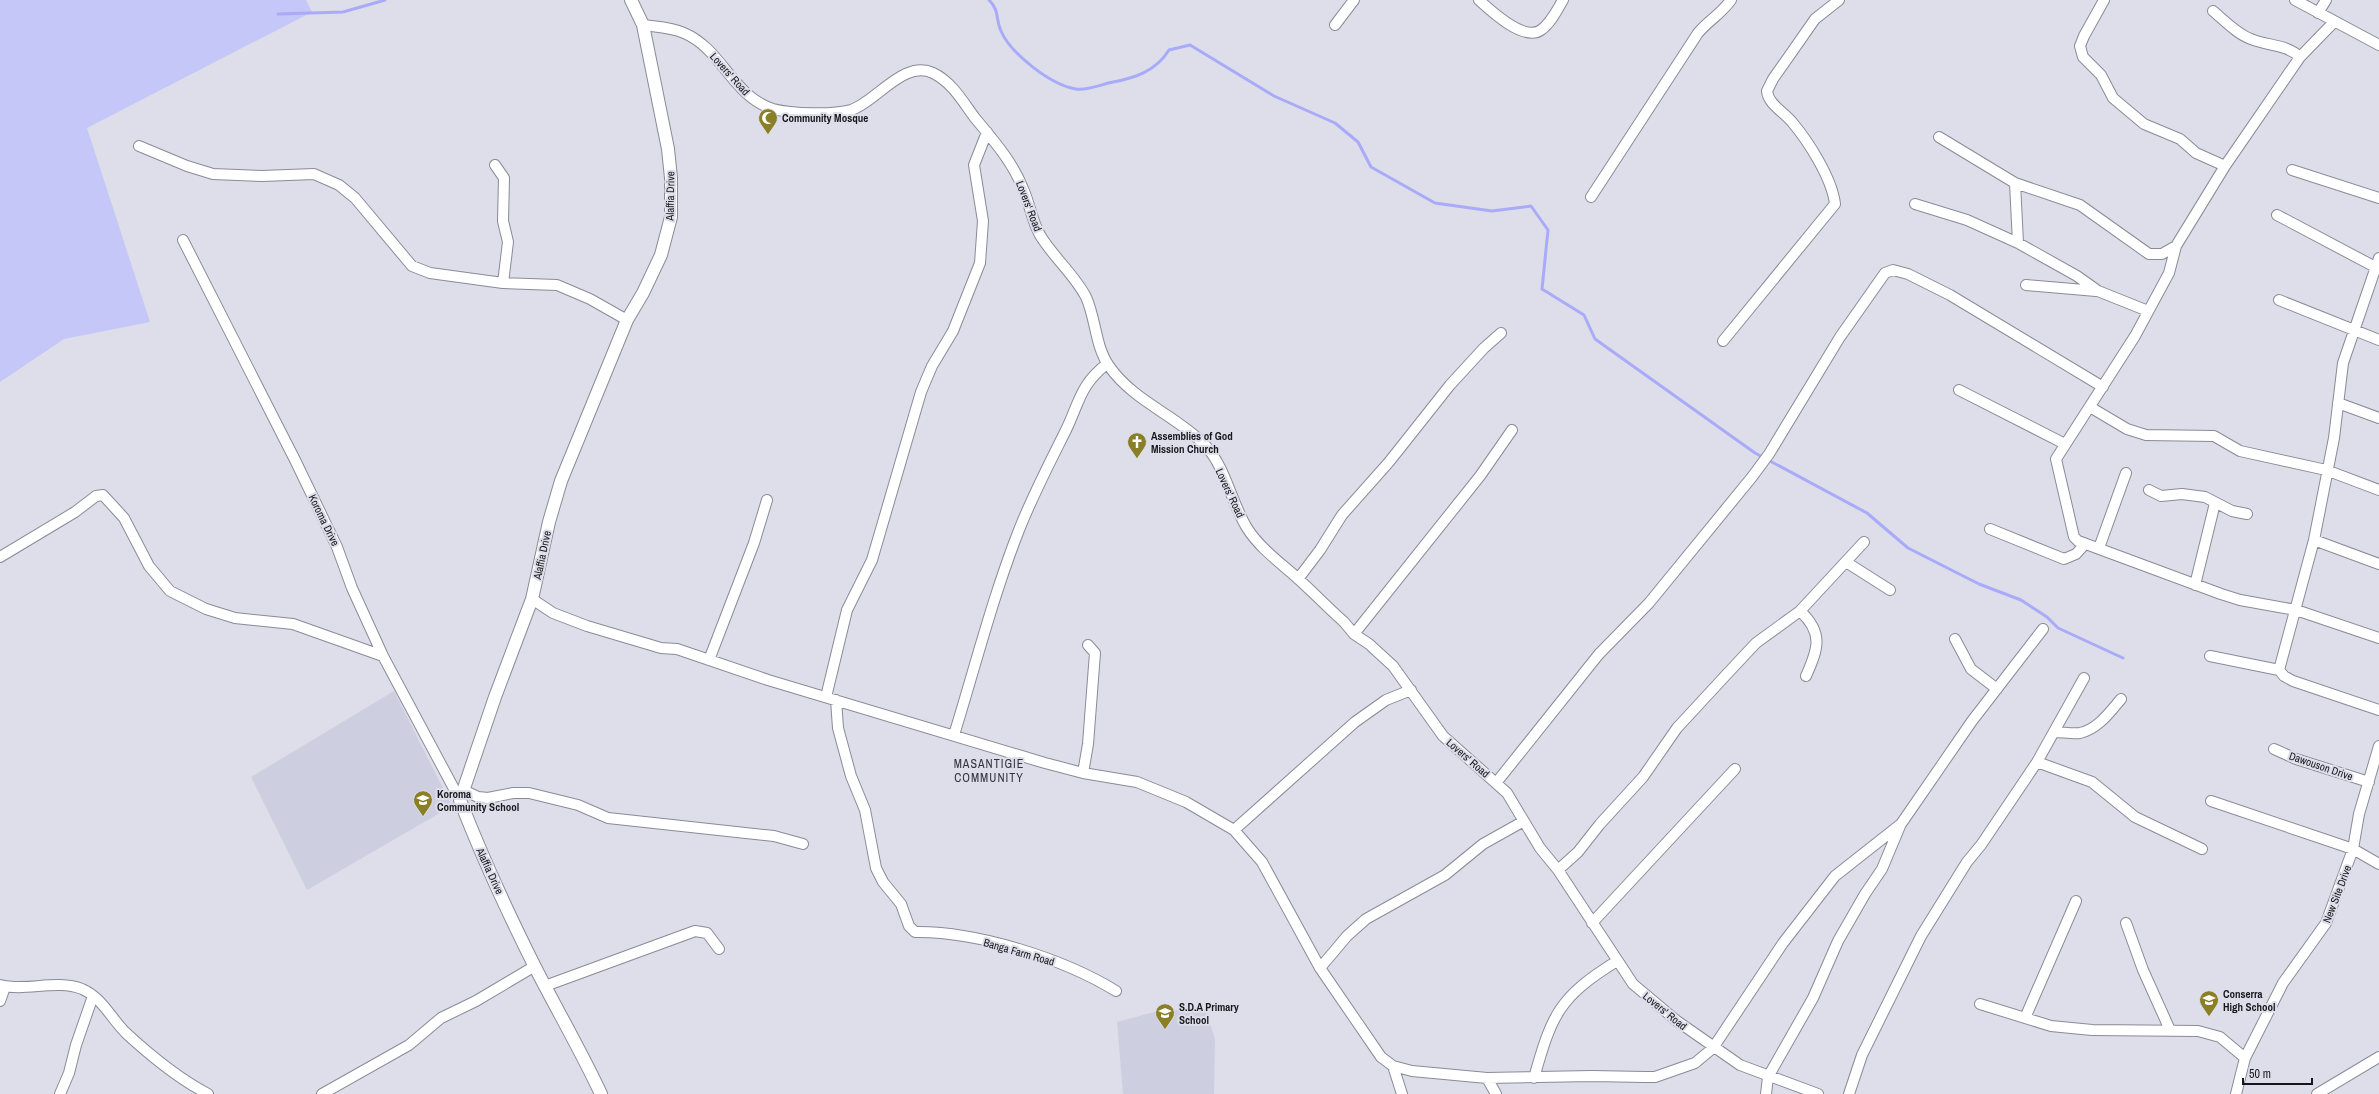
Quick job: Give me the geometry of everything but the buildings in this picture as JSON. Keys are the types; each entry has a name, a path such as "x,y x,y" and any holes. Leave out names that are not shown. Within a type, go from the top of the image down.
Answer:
{"street":[{"name":"Alaffia Drive","path":"601,1094 535,966 485,860 462,795 495,697 532,599 549,522 561,481 626,320 643,293 661,255 671,217 671,178 668,149 643,25 631,0"},
{"path":"1335,25 1354,0"},
{"path":"1479,0 1514,27 1528,34 1541,30 1563,0"},
{"path":"1591,197 1698,33 1705,25 1718,17 1731,0"},
{"path":"1723,341 1835,204 1833,192 1817,157 1790,120 1770,101 1766,91 1815,19 1838,0"},
{"path":"2104,0 2080,46 2083,57 2101,75 2113,98 2144,124 2180,138 2196,153 2225,166"},
{"path":"2295,0 2379,45"},
{"path":"2318,13 2326,0"},
{"path":"2213,12 2251,39 2293,50 2300,57"},
{"path":"2334,22 2300,57 2225,166 2176,246 2169,273 2135,336 2056,459 2074,537 2085,544 2240,600 2296,610 2379,638"},
{"name":"Lovers' Road","path":"643,25 671,28 686,34 721,62 749,96 774,109 814,112 850,110 861,106 886,85 903,75 930,71 944,80 987,132 1012,167 1024,191 1038,233 1078,283 1085,296 1107,364 1136,395 1192,434 1207,448 1226,481 1248,530 1265,549 1344,622 1354,634 1369,644 1386,659 1411,690 1442,736 1508,793 1540,848 1558,870 1633,984 1677,1021 1713,1048 1740,1065 1768,1077 1818,1094"},
{"path":"826,697 847,610 872,560 921,392 932,366 954,332 980,263 983,221 974,165 987,132"},
{"path":"1939,138 2015,183 2080,205 2149,254 2162,254 2176,246"},
{"path":"139,146 187,166 213,174 262,176 314,174 339,185 355,198 412,266 430,273 503,283 557,285 590,299 626,320"},
{"path":"495,165 504,178 503,221 508,242 503,283"},
{"path":"2292,170 2379,198"},
{"path":"2015,183 2018,243"},
{"path":"1915,204 1967,220 2018,243 2077,276 2098,291 2148,311"},
{"path":"2277,215 2378,265 2353,330 2343,363 2334,438 2326,470 2314,540 2279,670"},
{"name":"Koroma Drive","path":"183,240 295,460 337,547 352,588 383,656 462,795"},
{"path":"1496,783 1599,654 1649,603 1752,477 1769,454 1840,337 1885,273 1893,270 1908,274 1950,295 2103,387"},
{"path":"2026,285 2098,291"},
{"path":"2279,300 2379,340"},
{"path":"1298,579 1320,550 1342,515 1389,462 1450,385 1484,348 1501,333"},
{"path":"954,734 998,588 1019,530 1041,477 1065,433 1084,388 1093,375 1107,364"},
{"path":"1959,390 2065,444"},
{"path":"2338,403 2379,418"},
{"path":"2090,407 2127,429 2146,435 2214,436 2240,451 2326,470 2379,490"},
{"path":"1354,634 1480,476 1512,430"},
{"path":"2099,548 2126,473"},
{"path":"2149,490 2161,496 2182,494 2204,497 2232,511 2247,514"},
{"path":"0,557 75,512 96,496 103,495 124,518 149,566 170,591 206,609 235,618 293,624 383,656"},
{"path":"709,660 754,543 767,500"},
{"path":"2196,585 2215,503"},
{"path":"1990,529 2064,559 2076,554 2085,544"},
{"path":"2314,540 2379,564"},
{"path":"1558,870 1578,852 1600,824 1643,777 1677,728 1726,675 1756,643 1800,611 1864,542"},
{"path":"1846,562 1890,590"},
{"path":"532,599 553,613 587,626 661,648 677,649 826,697 1083,773 1138,782 1186,802 1234,830 1262,862 1320,968 1381,1057 1393,1066 1412,1071 1487,1078 1569,1076 1655,1077 1695,1063 1713,1048 1783,942 1835,876 1901,824"},
{"path":"1800,611 1812,622 1818,651 1806,676"},
{"path":"1766,1094 1768,1077 1813,998 1838,941 1865,894 1882,869 1901,824 1997,689 2043,629"},
{"path":"1955,639 1971,669 1997,689"},
{"path":"1083,773 1088,744 1095,653 1088,645"},
{"path":"2210,656 2279,670 2284,676 2293,681 2379,710"},
{"path":"1849,1094 1862,1055 1922,936 1967,862 1981,845 2037,762 2084,678"},
{"path":"1234,830 1355,722 1386,700 1411,690"},
{"path":"2054,732 2080,733 2102,721 2121,699"},
{"name":"Banga Farm Road","path":"836,700 838,728 851,776 865,810 876,868 883,882 901,904 909,926 915,932 944,932 1035,954 1082,972 1116,991"},
{"name":"New Site Drive","path":"2236,1094 2245,1058 2283,983 2326,923 2353,848 2359,814 2379,746"},
{"name":"Dawouson Drive","path":"2274,749 2296,758 2369,782"},
{"path":"2037,762 2092,782 2135,817 2202,849"},
{"path":"1592,923 1735,769"},
{"path":"462,795 488,798 513,793 529,794 578,805 608,818 774,836 803,844"},
{"path":"2211,801 2353,848 2379,864"},
{"path":"1320,968 1347,936 1366,919 1445,876 1483,844 1524,821"},
{"path":"2024,1018 2076,901"},
{"path":"2126,923 2143,970 2170,1030"},
{"path":"545,986 695,931 707,934 719,949"},
{"path":"1534,1078 1554,1017 1570,995 1617,961"},
{"path":"322,1094 409,1045 441,1018 476,1001 535,966"},
{"path":"0,1001 2,986 13,988 67,986 82,989 98,999 126,1033 174,1072 208,1094"},
{"path":"60,1094 69,1073 76,1045 93,996"},
{"path":"1980,1004 2051,1026 2074,1029 2198,1031 2220,1037 2245,1058"},
{"path":"2318,1094 2379,1057"},
{"path":"1393,1066 1402,1094"},
{"path":"1487,1078 1496,1094"}],"shaded area":[{"path":"0,0 306,0 312,12 87,128 150,322 64,339 0,382"},
{"path":"394,691 452,806 307,890 251,777"},
{"path":"1205,1008 1215,1039 1214,1094 1123,1094 1117,1022 1158,1011"}],"waterway":[{"path":"278,14 343,12 385,0"},
{"path":"989,0 995,8 1001,31 1013,49 1044,75 1066,86 1076,89 1085,89 1137,76 1158,63 1169,50 1190,45 1274,96 1335,123 1358,142 1371,167 1435,203 1492,211 1531,206 1548,230 1542,289 1584,315 1595,339 1755,453 1867,513 1908,548 1979,584 2021,600 2047,617 2058,628 2123,658"}],"place":[{"name":"Community Mosque","path":"768,135"},
{"name":"Assemblies of God Mission Church","path":"1137,459"},
{"name":"Koroma Community School","path":"423,817"},
{"name":"Conserra High School","path":"2209,1017"},
{"name":"S.D.A Primary School","path":"1165,1030"}],"district":[{"name":"MASANTIGIE COMMUNITY","path":"989,771"}]}
